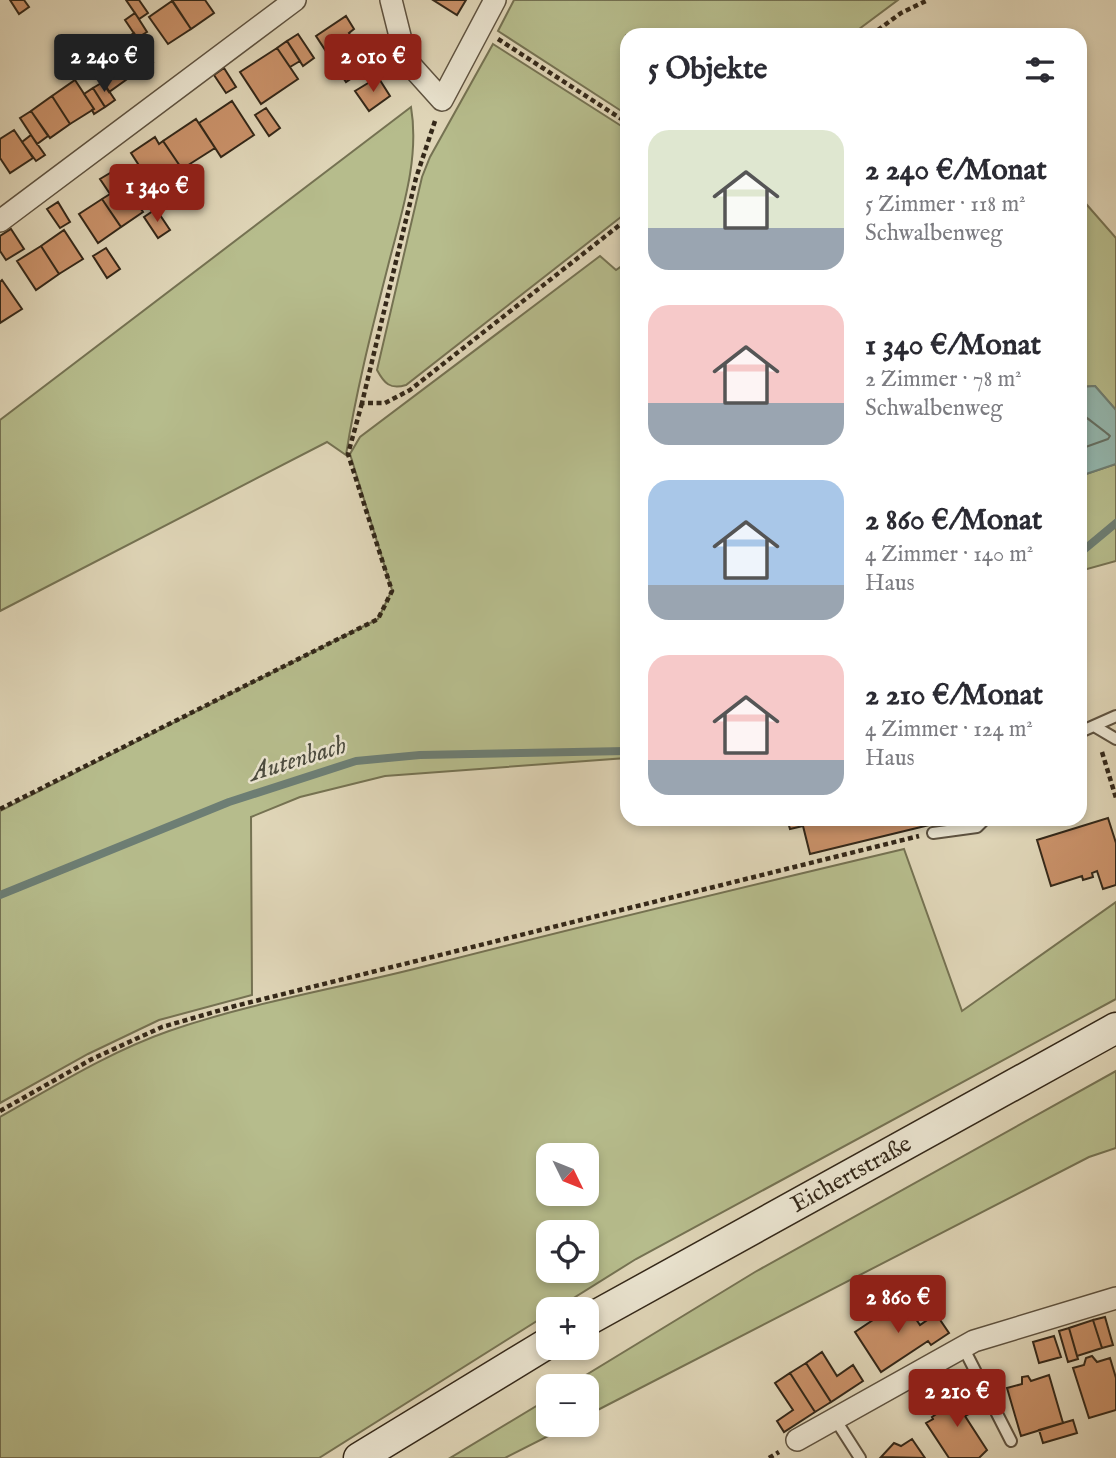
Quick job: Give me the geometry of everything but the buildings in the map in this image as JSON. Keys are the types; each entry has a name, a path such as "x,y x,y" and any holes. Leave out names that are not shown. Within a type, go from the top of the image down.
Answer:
{"street":[{"path":"0,221 295,0"},
{"path":"391,0 406,60 442,100 495,0"},
{"name":"Eichertstraße","path":"599,1314 1116,1028"},
{"path":"797,1440 974,1342 1116,1298"},
{"path":"359,1458 536,1350"}],"lane":[{"path":"1087,729 1116,716"},
{"path":"1094,726 1116,739"},
{"path":"933,833 978,826"},
{"path":"963,1348 1011,1441"},
{"path":"835,1419 860,1458"}],"path":[{"path":"881,28 901,13 928,0"},
{"path":"480,27 620,118"},
{"path":"0,809 378,619 392,590 348,454 416,178 442,100"},
{"path":"362,403 385,403 411,390 620,225"},
{"path":"1102,751 1116,798"},
{"path":"0,1111 92,1059 162,1027 234,1006 933,833"}],"green space":[{"path":"514,0 898,0 860,28 620,28 620,110 498,31"},
{"path":"493,44 620,125 620,218 406,385 392,386 385,382 377,370 422,177 430,157"},
{"path":"411,107 413,147 408,187 365,360 346,455 327,442 0,611 0,420"},
{"path":"1087,205 1116,238 1116,410 1095,386 1087,387"},
{"path":"600,256 616,270 620,267 620,758 385,776 300,797 251,817 252,995 159,1020 88,1054 0,1103 0,811 378,619 392,590 350,454 360,437"},
{"path":"1116,464 1116,561 1087,569 1087,474"},
{"path":"904,849 962,1011 1116,902 1116,999 636,1259 599,1282 599,1220 536,1220 536,1283 598,1283 575,1297 536,1297 536,1322 319,1458 0,1458 0,1117 83,1070 169,1031 265,1003"},
{"path":"1116,1071 1116,1148 1089,1157 599,1409 599,1374 588,1374 755,1272"},
{"path":"536,1406 536,1437 546,1437 505,1458 450,1458"}],"water":[{"path":"1095,386 1116,410 1116,464 1087,474 1087,387"}],"waterway":[{"name":"Autenbach","path":"1087,547 1116,523"},
{"name":"Autenbach","path":"0,895 229,802 356,761 420,755 620,751"}]}
